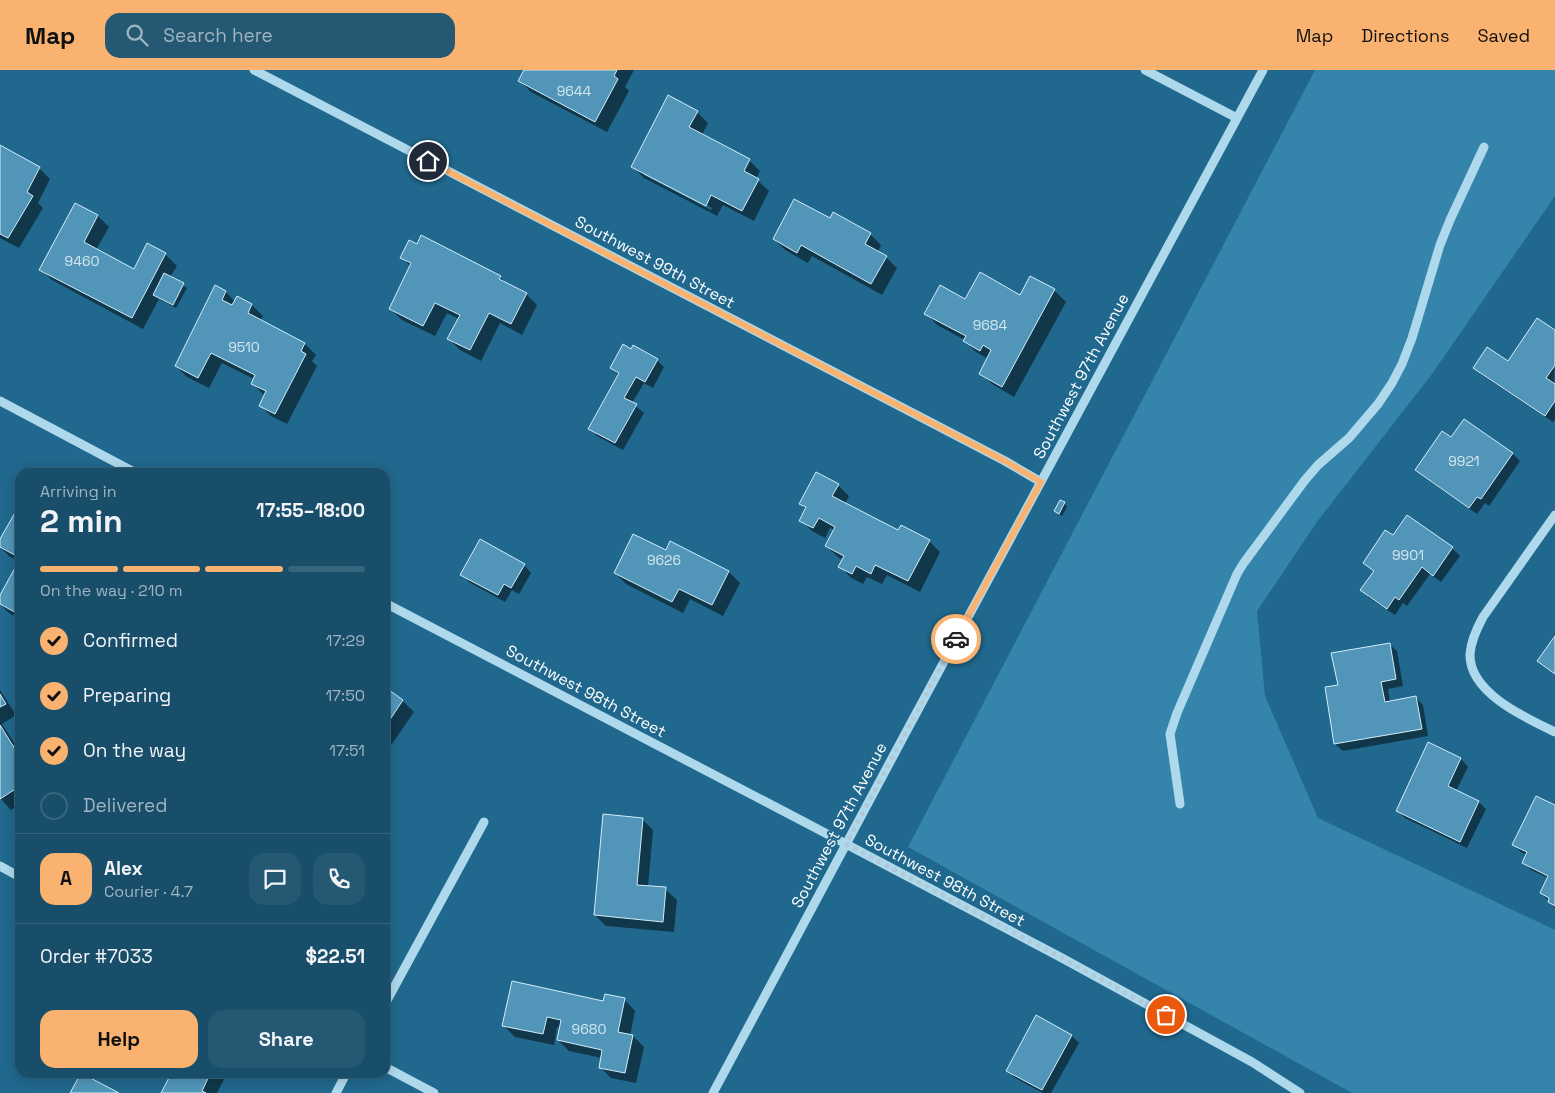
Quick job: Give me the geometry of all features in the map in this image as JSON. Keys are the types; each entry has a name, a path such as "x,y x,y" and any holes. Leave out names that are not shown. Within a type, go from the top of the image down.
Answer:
{"street":[{"name":"Southwest 99th Street","path":"254,70 1005,461 1041,482"},
{"path":"1145,70 1237,118"},
{"name":"Southwest 97th Avenue","path":"713,1093 1263,70"},
{"path":"1180,804 1170,734 1237,574 1305,480 1318,465 1349,438 1378,404 1392,383 1412,338 1443,237 1484,147"},
{"path":"0,401 126,468"},
{"path":"1555,515 1483,617 1476,629 1470,653 1472,665 1480,682 1501,702 1555,732"},
{"name":"Southwest 98th Street","path":"390,606 1071,963 1252,1062 1300,1093"},
{"path":"390,995 484,822"},
{"path":"0,866 15,874"},
{"path":"390,1070 434,1093"},
{"path":"336,1093 344,1078"}],"shaded area":[{"path":"1315,70 1555,70 1555,196 1432,374 1317,522 1257,611 1265,696 1318,818 1555,930 1555,1093 1352,1093 908,847"}],"building":[{"path":"524,70 617,70 614,76 618,79 595,122 518,81"},
{"path":"668,95 698,111 689,127 750,159 744,171 759,179 742,211 711,195 706,206 631,167"},
{"path":"0,145 40,167 27,192 33,196 8,238 0,234"},
{"path":"794,199 830,218 833,212 871,233 865,244 887,256 871,284 801,245 797,253 773,239"},
{"path":"75,203 98,215 84,242 134,269 147,243 166,253 132,318 39,270"},
{"path":"421,235 501,276 499,279 527,293 511,324 489,313 470,350 447,339 460,315 435,303 423,326 389,309 411,263 400,258 409,240 417,244"},
{"path":"980,272 1020,295 1030,276 1055,289 1002,387 979,374 991,350 983,345 980,351 963,341 966,336 924,314 940,285 965,299"},
{"path":"164,273 184,283 173,305 153,295"},
{"path":"215,285 226,291 222,300 232,305 237,296 252,304 248,313 305,343 301,351 306,354 275,414 259,406 266,391 251,384 255,375 211,353 198,378 175,366"},
{"path":"1537,318 1555,330 1555,365 1546,378 1555,384 1555,401 1545,416 1473,368 1487,347 1508,361"},
{"path":"623,344 631,349 633,345 658,359 645,382 636,377 624,398 637,404 615,443 588,429 619,373 610,368"},
{"path":"1464,419 1513,453 1481,499 1477,497 1469,508 1415,470 1442,431 1451,437"},
{"path":"816,472 839,484 832,496 898,530 901,525 930,540 908,581 875,565 871,574 856,566 852,574 838,567 844,556 825,546 835,527 819,518 813,528 799,521 806,507 799,504"},
{"path":"1060,500 1065,502 1059,514 1054,511"},
{"path":"15,513 15,555 0,547 0,539"},
{"path":"1407,515 1453,547 1433,576 1422,567 1399,600 1395,597 1387,609 1360,590 1374,571 1363,563 1385,530 1393,535"},
{"path":"633,534 666,550 670,541 729,571 712,605 679,589 672,602 614,573"},
{"path":"480,539 525,564 511,588 504,584 498,595 460,575"},
{"path":"15,568 15,612 0,604 0,595"},
{"path":"1555,636 1555,674 1537,661"},
{"path":"1390,643 1396,679 1381,682 1385,702 1416,696 1422,729 1334,744 1325,687 1338,685 1331,653"},
{"path":"390,691 403,700 390,720"},
{"path":"0,694 6,704 0,707"},
{"path":"0,725 15,749 15,789 0,799"},
{"path":"1428,742 1461,758 1448,786 1479,801 1460,842 1396,811"},
{"path":"1536,796 1555,805 1555,906 1548,902 1549,898 1540,893 1548,876 1522,863 1527,852 1512,845"},
{"path":"603,814 643,818 637,885 666,887 663,922 594,915"},
{"path":"512,981 603,1001 605,994 625,998 618,1032 633,1035 625,1073 599,1068 602,1050 557,1040 561,1020 547,1017 543,1034 502,1026"},
{"path":"1036,1015 1072,1035 1042,1090 1006,1071"},
{"path":"78,1078 90,1078 119,1093 70,1093"},
{"path":"169,1078 208,1078 202,1091 206,1093 161,1093"}],"way so far":[{"path":"956,639 846,844 1166,1015"}],"route":[{"path":"428,161 1005,461 1041,482 956,639"}]}
